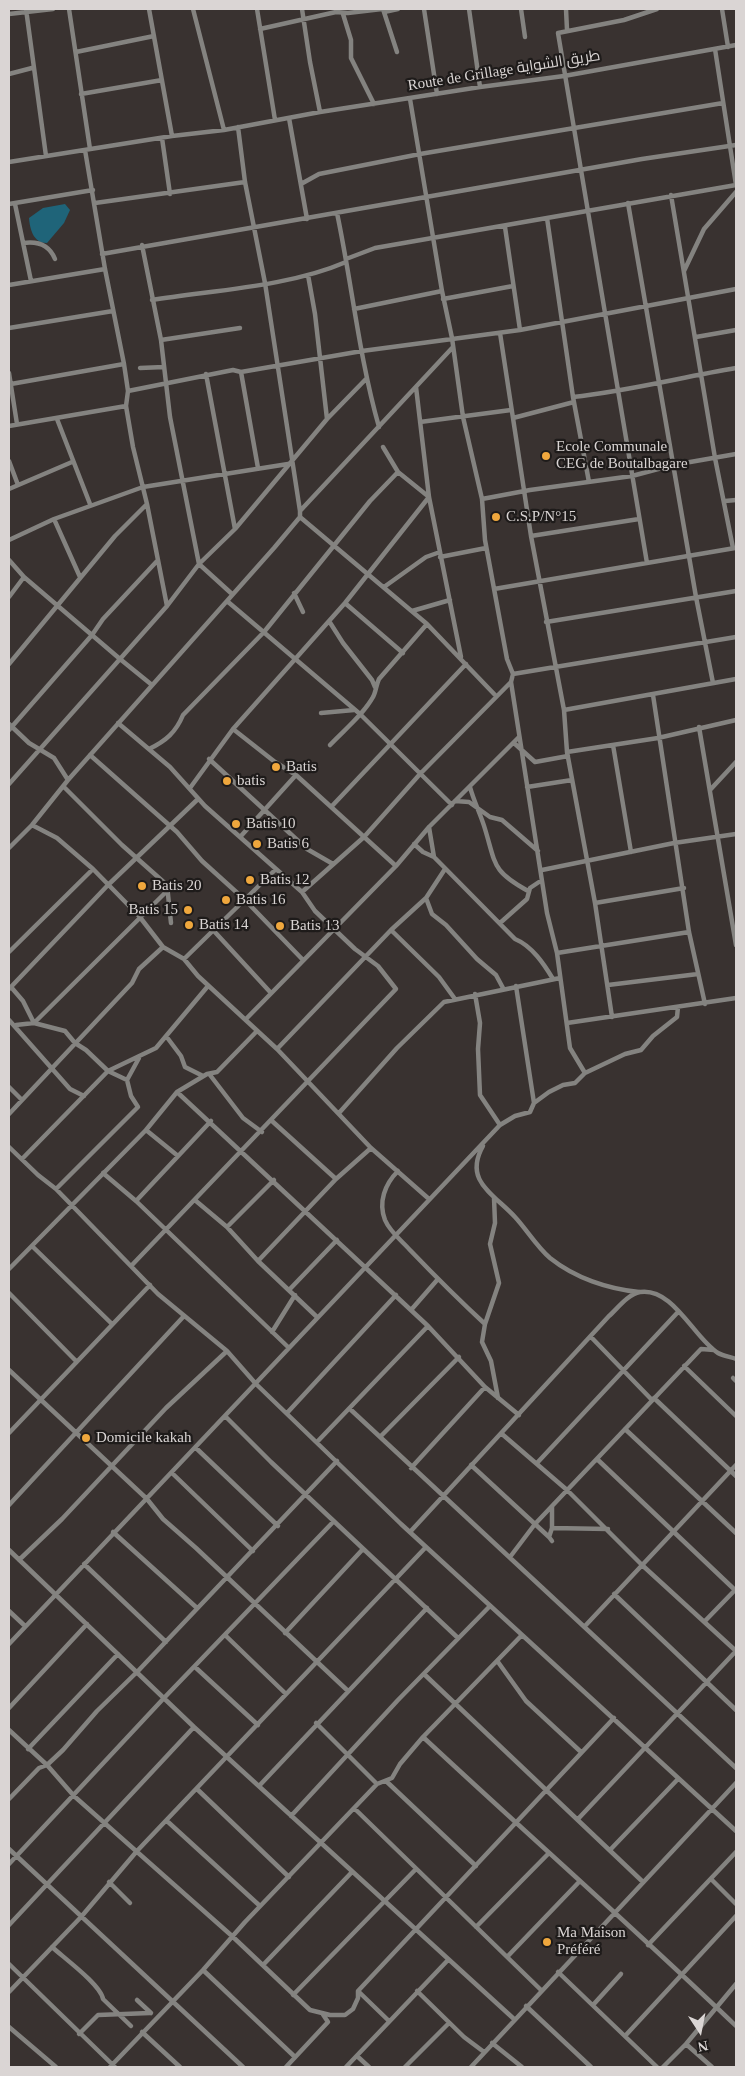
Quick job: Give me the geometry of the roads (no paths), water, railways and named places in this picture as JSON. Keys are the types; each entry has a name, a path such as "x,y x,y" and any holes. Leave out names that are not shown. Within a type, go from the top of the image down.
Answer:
{"street":[{"path":"9,14 53,9"},
{"path":"69,9 102,254 128,391 126,406 167,606"},
{"path":"149,9 172,136"},
{"path":"193,9 224,130"},
{"path":"256,9 275,120"},
{"path":"302,9 320,112"},
{"path":"260,29 303,21 336,12 343,14 398,9"},
{"path":"424,9 437,94"},
{"path":"469,9 480,87"},
{"path":"521,9 525,37"},
{"path":"566,9 567,30"},
{"path":"647,563 558,33 624,20 657,9"},
{"path":"722,9 728,47"},
{"path":"383,10 397,52"},
{"path":"26,11 32,68 46,156"},
{"path":"343,14 351,40 351,58 374,104"},
{"path":"76,52 154,36"},
{"name":"Route de Grillage طريق الشواية","path":"9,162 172,136 224,130 320,112 480,87 564,76 736,46"},
{"path":"152,300 205,291 233,290 324,272 375,248 505,227 672,195 736,185 715,49"},
{"path":"9,74 32,68"},
{"path":"81,94 162,80"},
{"path":"410,98 428,196 443,298 452,338 463,417 482,499 486,548 507,659 513,674 511,682 519,737 542,870 542,880 557,953 570,1048 585,1073"},
{"path":"301,184 320,174 420,154 723,103"},
{"path":"289,118 307,219"},
{"path":"238,127 245,182 265,283 290,462 300,514 334,546 427,624 461,657 496,696"},
{"path":"162,138 170,194"},
{"path":"102,254 142,245 307,219 642,159 736,145"},
{"path":"95,203 245,182"},
{"path":"9,204 93,190"},
{"path":"684,271 704,229 736,192"},
{"path":"494,589 735,548 715,458 672,195"},
{"path":"628,203 696,597 713,683"},
{"path":"15,204 31,281"},
{"path":"336,213 366,379 379,427"},
{"path":"547,218 573,399 589,482"},
{"path":"505,227 520,330"},
{"path":"23,243 35,242 43,245 51,250 55,259"},
{"path":"142,245 161,340 165,383 182,479 200,564 232,594"},
{"path":"9,285 105,269"},
{"path":"308,275 328,419"},
{"path":"443,298 513,286"},
{"path":"128,391 206,374 233,370 241,372 362,351 562,323 736,289"},
{"path":"354,309 442,292"},
{"path":"9,328 113,311"},
{"path":"161,340 240,328"},
{"path":"696,337 736,330"},
{"path":"500,333 531,536 564,710 567,754 595,903 612,1017"},
{"path":"9,848 32,825 68,780 227,602 300,514 453,346"},
{"path":"11,384 124,364"},
{"path":"140,368 164,367"},
{"path":"513,418 573,399 617,392 659,381 736,368"},
{"path":"241,372 258,468"},
{"path":"9,373 17,424"},
{"path":"206,374 235,529"},
{"path":"9,784 167,606 200,564 235,529 290,462 366,379"},
{"path":"416,387 429,497 461,657"},
{"path":"9,426 126,406"},
{"path":"420,422 511,410"},
{"path":"57,419 72,462 90,504"},
{"path":"383,447 398,472 429,497"},
{"path":"482,499 524,491 632,476 673,465 736,454"},
{"path":"9,461 18,485"},
{"path":"9,489 72,462"},
{"path":"9,540 54,518 142,486 290,462"},
{"path":"149,749 169,737 179,726 183,715 264,632 370,501 398,472"},
{"path":"190,788 233,729 345,603 429,497"},
{"path":"725,502 736,500"},
{"path":"9,664 114,536 147,504"},
{"path":"54,518 80,577"},
{"path":"531,536 639,519"},
{"path":"384,587 426,557 486,548"},
{"path":"9,560 24,578 152,685"},
{"path":"68,780 54,758 39,750 10,727 92,635 103,619 158,560"},
{"path":"9,597 24,578"},
{"path":"546,622 736,591"},
{"path":"294,593 303,612"},
{"path":"412,611 450,600"},
{"path":"227,602 360,714 420,774 453,803 469,802 490,816 502,820 538,851"},
{"path":"345,603 403,653"},
{"path":"329,621 343,643 372,680 375,687 375,694 360,714 330,745"},
{"path":"375,687 379,679 427,624"},
{"path":"513,674 736,637"},
{"path":"332,806 466,664"},
{"path":"564,710 736,679"},
{"path":"302,892 364,837 420,774 511,682"},
{"path":"653,695 674,843 684,888 689,932 705,1004"},
{"path":"321,713 354,710"},
{"path":"514,743 535,762 567,754 658,738 736,720"},
{"path":"118,723 149,749 190,788 198,799 241,836 275,870 302,892 315,911 389,978 396,988 243,1152 132,1265"},
{"path":"699,727 736,945"},
{"path":"233,729 275,762 296,775 396,866"},
{"path":"246,1019 396,866 429,827 519,737"},
{"path":"613,746 631,852"},
{"path":"90,756 132,790 304,960"},
{"path":"210,759 308,849 333,864"},
{"path":"710,790 736,762"},
{"path":"241,836 263,809 296,775"},
{"path":"527,788 572,780"},
{"path":"63,786 167,885 171,923"},
{"path":"470,787 485,828 490,853 498,869 528,891"},
{"path":"34,1023 23,1001 10,988 108,884 138,858 198,799"},
{"path":"32,825 56,838 93,868 139,916 163,947 184,959 208,986 246,1019 257,1032 309,1081 371,1148 429,1200"},
{"path":"429,827 434,857"},
{"path":"542,870 674,843 736,834"},
{"path":"414,844 423,852 434,857 515,939 522,942 541,959 553,979"},
{"path":"9,952 93,868"},
{"path":"277,1050 391,930 426,898 445,869"},
{"path":"184,959 275,870"},
{"path":"500,923 527,899 528,891 542,880"},
{"path":"595,903 684,888"},
{"path":"34,1023 139,916 168,890"},
{"path":"426,898 432,914 446,925 476,959 496,975 503,988"},
{"path":"213,930 271,993"},
{"path":"391,930 439,978 456,999"},
{"path":"557,953 689,932"},
{"path":"9,1114 50,1068 132,983 140,969 163,947"},
{"path":"608,985 698,974"},
{"path":"339,1113 416,1029 444,1002 503,988 560,978"},
{"path":"22,1159 108,1071 156,1048 208,986"},
{"path":"516,986 534,1103"},
{"path":"475,994 480,1023 478,1049 480,1095 500,1125"},
{"path":"567,1023 736,998"},
{"path":"9,1644 500,1125 514,1116 530,1112 534,1103 549,1092 563,1085 575,1083 585,1073 625,1054 641,1050 653,1036 677,1017 678,1007"},
{"path":"9,1020 16,1025 33,1050 70,1089 84,1096"},
{"path":"16,1025 34,1023 65,1031 74,1043 86,1050 108,1071 127,1080"},
{"path":"9,1269 146,1130 177,1092 203,1076 217,1072 257,1032"},
{"path":"166,1036 181,1056 185,1067 203,1076"},
{"path":"56,1188 138,1107 131,1096 127,1080 140,1056"},
{"path":"210,1075 243,1118 262,1132"},
{"path":"9,1087 22,1100"},
{"path":"177,1092 211,1121 305,1211 366,1266 428,1326 485,1387 519,1415"},
{"path":"136,1201 211,1121"},
{"path":"272,1121 336,1179"},
{"path":"146,1130 178,1156"},
{"path":"487,1138 481,1148 475,1168 478,1179 494,1198 515,1217 549,1257 558,1264 598,1285 654,1293 670,1303 715,1350"},
{"path":"9,1147 38,1175 56,1188 150,1285 227,1351 256,1384 410,1532 521,1636 614,1718 736,1831"},
{"path":"258,1261 336,1179 371,1148"},
{"path":"398,1171 388,1181 383,1204 386,1222 438,1279 485,1324"},
{"path":"103,1173 136,1201 288,1347"},
{"path":"227,1227 274,1180"},
{"path":"494,1198 494,1223 490,1244 499,1283 485,1324 482,1342 491,1361 498,1398"},
{"path":"196,1201 227,1227 258,1261 317,1317"},
{"path":"290,1290 337,1240"},
{"path":"32,1246 112,1324"},
{"path":"410,1310 438,1279"},
{"path":"9,1432 150,1285"},
{"path":"410,1532 621,1305 639,1292"},
{"path":"9,1293 76,1361"},
{"path":"272,1332 295,1295"},
{"path":"286,1413 396,1295"},
{"path":"537,1463 678,1312"},
{"path":"9,1505 184,1316"},
{"path":"317,1442 428,1326"},
{"path":"591,1337 653,1399 736,1476"},
{"path":"510,1557 535,1524 701,1349 715,1350 736,1359"},
{"path":"19,1560 62,1519 166,1408 227,1351"},
{"path":"380,1437 458,1358"},
{"path":"684,1366 736,1416"},
{"path":"9,1370 110,1467 147,1499 163,1519 348,1691"},
{"path":"411,1468 485,1387"},
{"path":"350,1409 411,1468 585,1626 736,1768"},
{"path":"226,1416 307,1496 458,1638"},
{"path":"625,1429 736,1533"},
{"path":"502,1434 568,1490 642,1564 736,1651 578,1819"},
{"path":"196,1448 278,1526"},
{"path":"597,1459 672,1532 736,1590 705,1621"},
{"path":"10,1795 38,1768 47,1765 97,1711 307,1496 337,1461"},
{"path":"471,1465 551,1539 552,1506"},
{"path":"585,1626 736,1465"},
{"path":"172,1473 253,1551"},
{"path":"9,1864 164,1698 334,1521"},
{"path":"552,1528 608,1530"},
{"path":"113,1532 197,1608"},
{"path":"9,1992 81,1917 137,1851 168,1821 426,1547"},
{"path":"285,1633 363,1549"},
{"path":"9,1550 138,1671 194,1727 514,2019"},
{"path":"84,1564 166,1642"},
{"path":"614,1594 736,1710"},
{"path":"291,1816 346,1755 490,1607"},
{"path":"259,1786 427,1608"},
{"path":"9,1611 25,1626"},
{"path":"9,1708 86,1624"},
{"path":"225,1635 286,1694"},
{"path":"9,1964 113,2066 142,2032 203,1970 260,1906 355,1810 378,1784 392,1778 400,1764 422,1737 498,1662 521,1636"},
{"path":"28,1749 118,1654"},
{"path":"498,1662 526,1701 581,1752"},
{"path":"194,1667 258,1725"},
{"path":"424,1674 643,1882"},
{"path":"9,1730 47,1765 74,1796 106,1822 178,1890 232,1936 310,2010 345,2015 354,2009 358,1998 358,1991 614,1718"},
{"path":"316,1724 378,1784"},
{"path":"9,1925 48,1886 194,1727"},
{"path":"422,1737 648,1945 682,1973 736,2026"},
{"path":"610,1850 678,1779"},
{"path":"386,1781 476,1866"},
{"path":"471,2067 736,1783"},
{"path":"197,1789 289,1877"},
{"path":"355,1810 542,1990"},
{"path":"168,1821 260,1906"},
{"path":"9,1849 243,2067"},
{"path":"648,1945 736,1852"},
{"path":"476,1927 549,1854"},
{"path":"293,1995 416,1869"},
{"path":"263,1965 352,1872"},
{"path":"711,1879 736,1904"},
{"path":"109,1882 130,1903"},
{"path":"507,1957 579,1882"},
{"path":"625,2036 736,1916"},
{"path":"52,1947 89,1980 118,2014 131,2026"},
{"path":"346,2067 448,1960"},
{"path":"203,1970 295,2057"},
{"path":"558,1972 657,2067"},
{"path":"593,2005 621,1974"},
{"path":"663,2067 686,2044 736,1984"},
{"path":"358,1991 389,2021"},
{"path":"418,1991 449,2023 484,2052"},
{"path":"138,2000 156,2018"},
{"path":"526,2006 591,2067"},
{"path":"79,2034 98,2015 150,2013"},
{"path":"322,2013 328,2022"},
{"path":"286,2067 328,2022 340,2015"},
{"path":"405,2067 449,2023"},
{"path":"9,2027 56,2067"},
{"path":"142,2032 180,2067"},
{"path":"492,2043 522,2067"},
{"path":"686,2044 712,2067"},
{"path":"356,2056 369,2067"}],"water":[{"path":"65,204 70,210 64,223 47,243 38,241 31,231 29,218 43,208"}],"place":[{"name":"Ecole Communale CEG de Boutalbagare","path":"546,456"},
{"name":"C.S.P/N°15","path":"496,517"},
{"name":"Batis","path":"276,767"},
{"name":"batis","path":"227,781"},
{"name":"Batis 10","path":"236,824"},
{"name":"Batis 6","path":"257,844"},
{"name":"Batis 12","path":"250,880"},
{"name":"Batis 20","path":"142,886"},
{"name":"Batis 16","path":"226,900"},
{"name":"Batis 15","path":"188,910"},
{"name":"Batis 14","path":"189,925"},
{"name":"Batis 13","path":"280,926"},
{"name":"Domicile kakah","path":"86,1438"},
{"name":"Ma Maison Préféré","path":"547,1942"}]}
